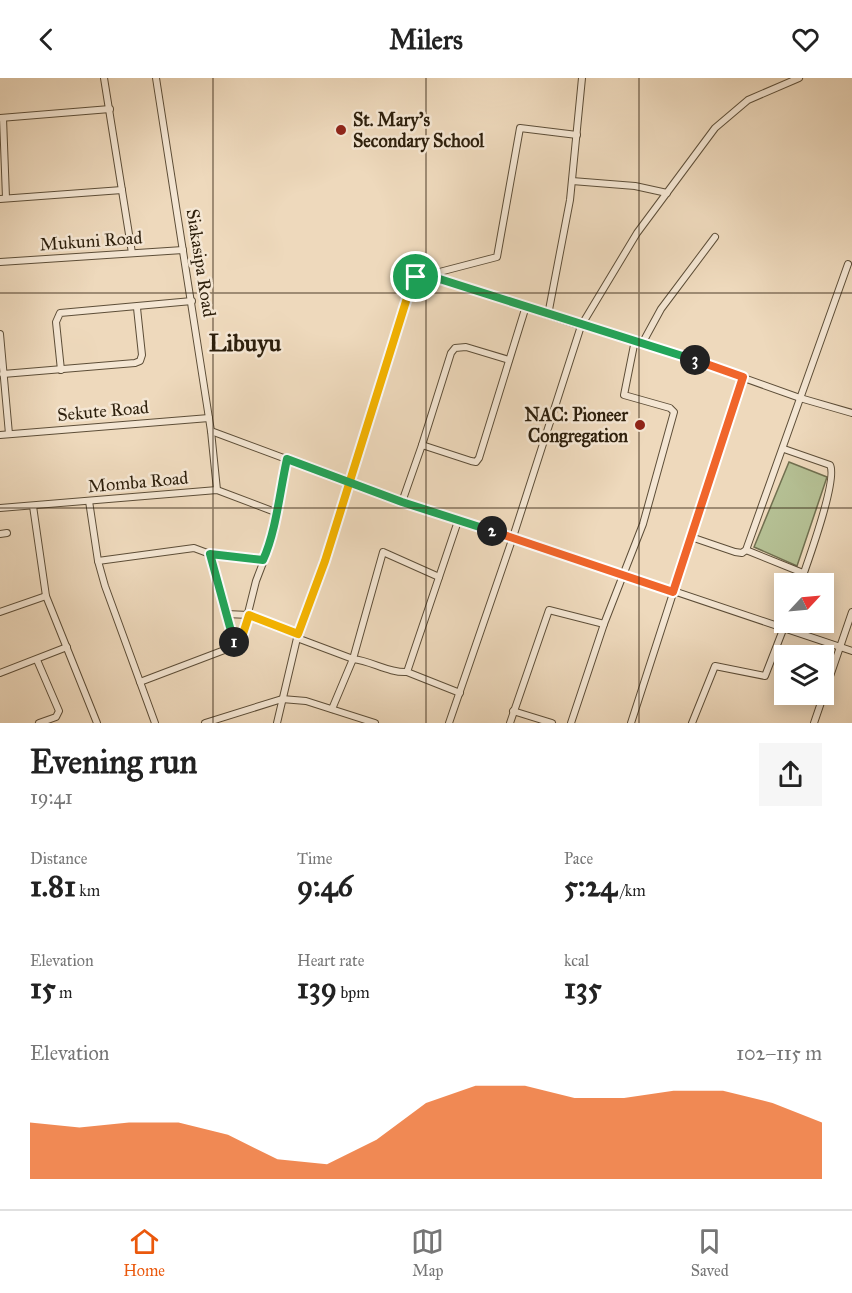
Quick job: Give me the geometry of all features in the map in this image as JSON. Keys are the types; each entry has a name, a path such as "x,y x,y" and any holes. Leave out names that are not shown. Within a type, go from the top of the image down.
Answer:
{"street":[{"path":"104,78 132,252"},
{"name":"Siakasipa Road","path":"156,78 192,301 217,490"},
{"path":"548,315 572,181 582,78"},
{"path":"449,723 513,537 580,326 637,233 684,172 701,144 735,109 748,100 799,78"},
{"path":"110,109 2,118 3,199 122,190"},
{"path":"278,723 298,636 350,482 412,282 416,277 497,257 520,128 577,135"},
{"path":"572,181 635,186 667,193"},
{"path":"643,342 661,309 715,237"},
{"name":"Mukuni Road","path":"0,262 183,250"},
{"path":"691,537 735,552 742,553 746,550 784,449 848,264"},
{"path":"427,275 526,306 580,326 643,342 800,398 852,413"},
{"path":"61,369 56,322 60,313 137,308 192,301"},
{"path":"422,445 476,462 526,306"},
{"path":"3,374 140,361 137,308"},
{"path":"0,334 9,434"},
{"path":"571,723 604,624 644,524 674,412 670,408 624,395 635,340"},
{"path":"402,502 455,348 466,347 509,360"},
{"path":"631,723 743,377"},
{"name":"Sekute Road","path":"0,435 209,418"},
{"path":"211,431 458,521 513,537 673,592 774,622"},
{"path":"746,550 803,573 834,470 830,465 821,461 784,449"},
{"path":"140,682 235,646 242,637 263,560 272,542 275,512 287,459"},
{"name":"Momba Road","path":"0,508 217,490 275,512"},
{"path":"89,501 98,561 155,723"},
{"path":"33,506 46,596 97,723"},
{"path":"407,672 458,521"},
{"path":"98,561 194,548 210,554 263,560"},
{"path":"332,710 353,659 383,552 439,577"},
{"path":"210,554 235,646"},
{"path":"0,612 46,596"},
{"path":"510,723 549,610 604,624"},
{"path":"814,723 852,612"},
{"path":"226,614 249,615 353,659 366,661 399,673 407,672 460,693"},
{"path":"692,723 715,666 765,676 782,633"},
{"path":"805,633 852,651"},
{"path":"0,673 67,647"},
{"path":"37,660 59,711 56,717 39,723"},
{"path":"205,723 282,699 306,701 375,723"},
{"path":"513,711 552,723"}],"green space":[{"path":"789,462 827,477 797,566 754,547"}],"place":[{"name":"St. Mary's Secondary School","path":"341,130"},
{"name":"NAC: Pioneer Congregation","path":"640,425"}],"district":[{"name":"Libuyu","path":"245,343"}],"route":[{"path":"416,277 412,282 350,482 340,511 325,561 298,634 249,615 242,637 235,646 210,554 263,560 272,542 275,512 287,459 350,482 402,502 673,592 743,377 643,342 608,331 580,326 526,306 427,275 416,277"}]}
